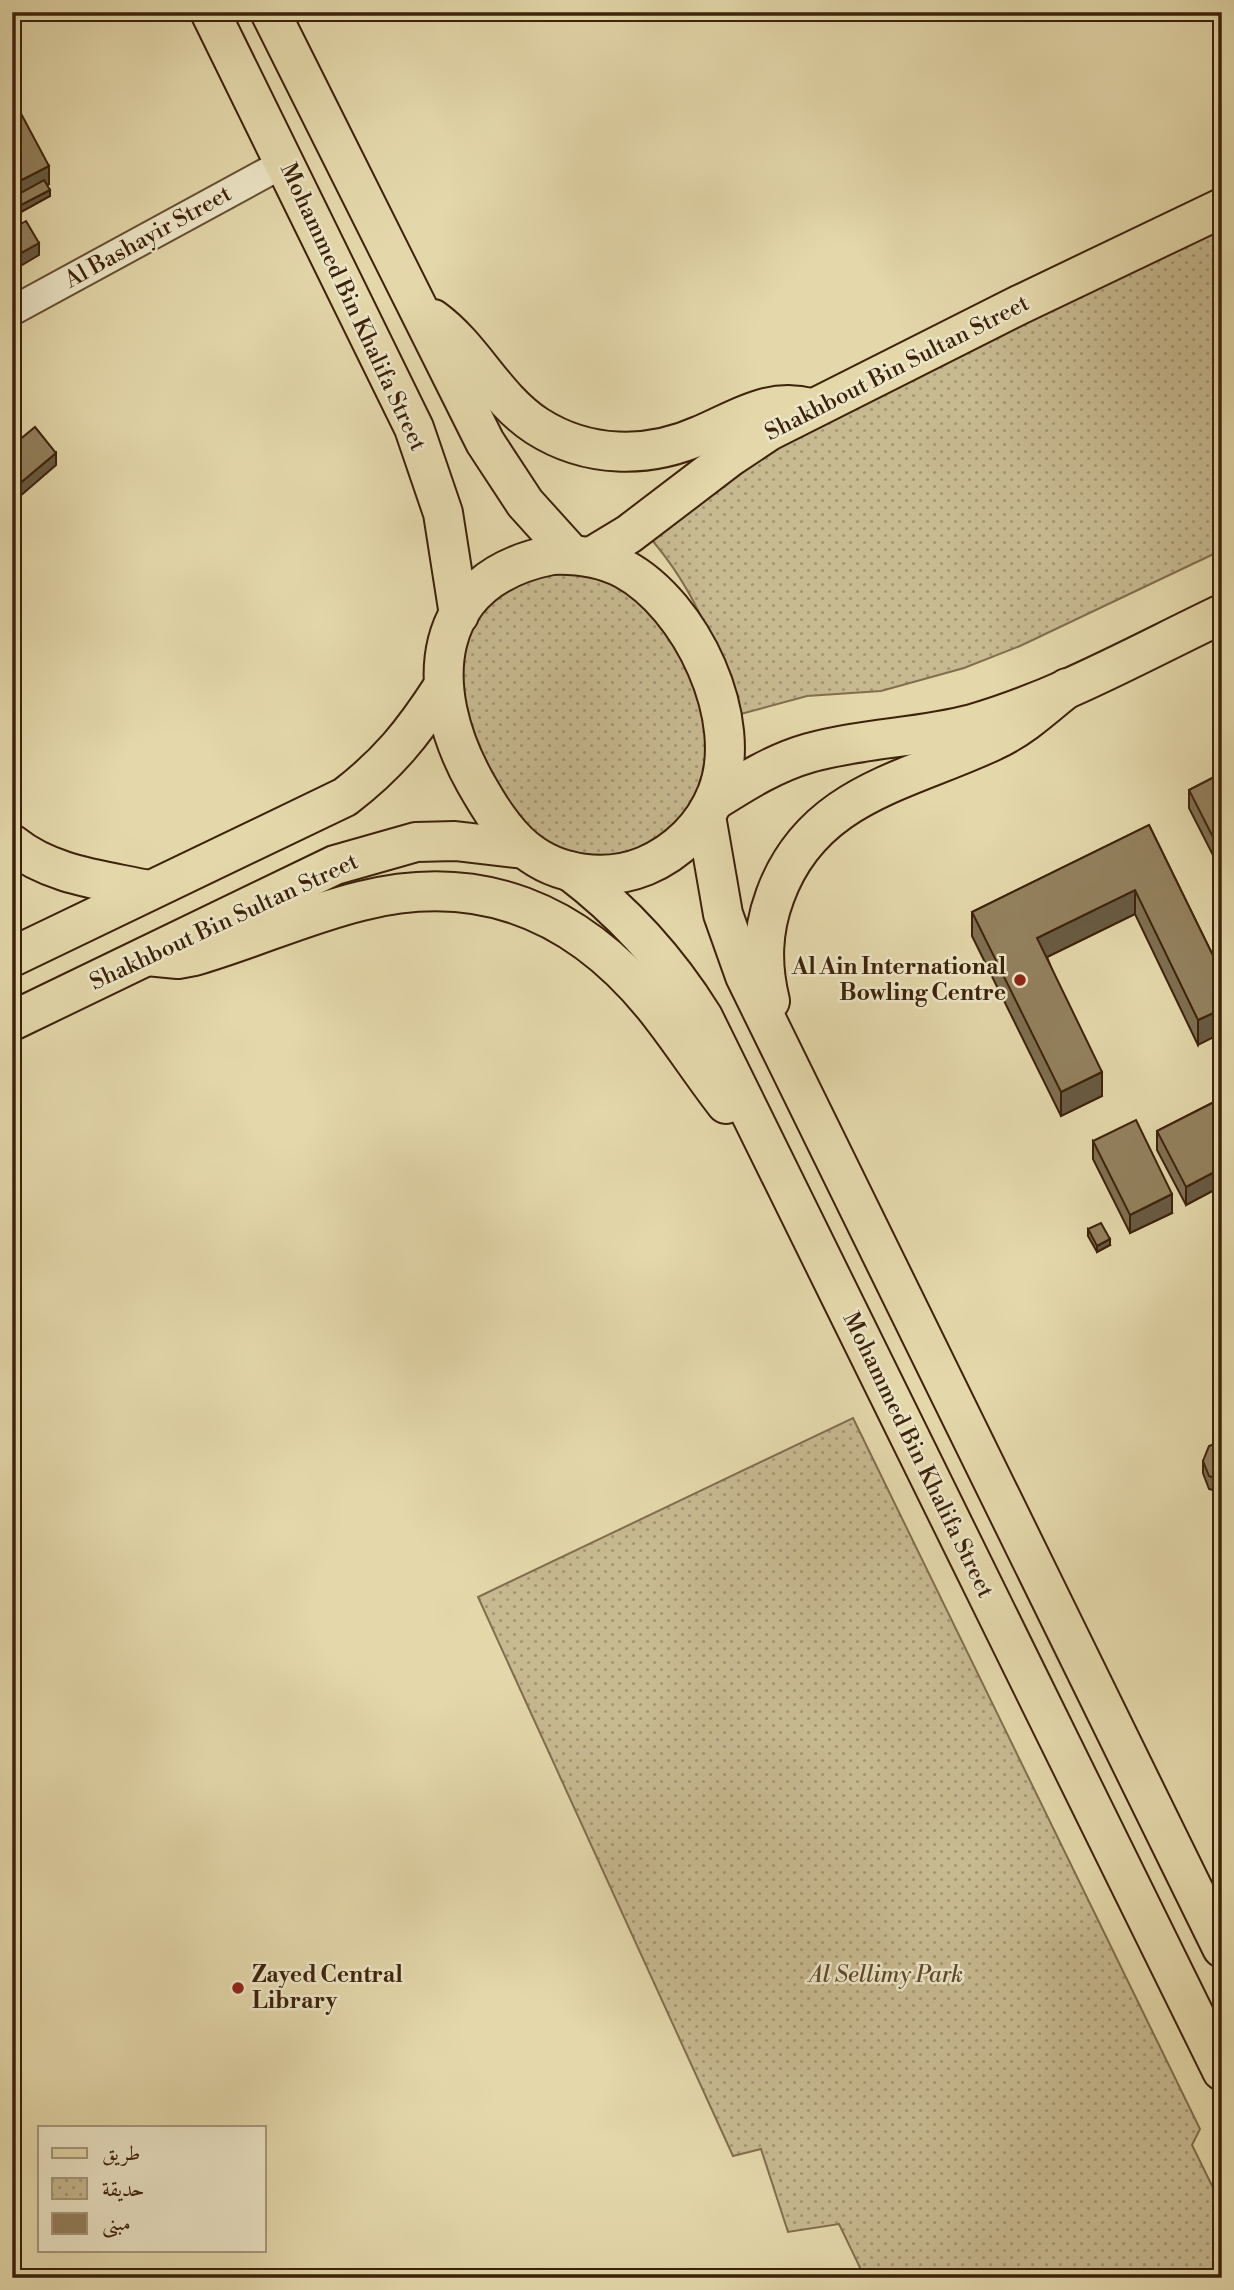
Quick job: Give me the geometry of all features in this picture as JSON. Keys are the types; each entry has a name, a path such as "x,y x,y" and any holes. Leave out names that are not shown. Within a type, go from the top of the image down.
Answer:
{"main road":[{"name":"Mohammed Bin Khalifa Street","path":"210,12 414,428 443,513 459,615"},
{"path":"270,12 504,473 540,521 581,556"},
{"name":"Shakhbout Bin Sultan Street","path":"581,556 645,523 730,457 811,408 1222,208"},
{"path":"418,308 466,348 520,414 576,444 618,452 660,449 701,436 761,407 786,403 811,408"},
{"path":"581,556 626,570 675,614 703,659 719,704 725,751 722,777 710,809 683,843 638,869 604,875 554,866 524,849 495,814 471,775 453,732 442,688 445,650 459,615 470,599 499,574 534,558 581,556"},
{"path":"710,809 775,766 809,753 972,724 1067,688 1222,614"},
{"path":"12,957 345,797 382,768 415,730 442,688"},
{"path":"781,1051 765,979 763,938 781,880 797,851 818,826 846,806 897,779 995,741 1034,715 1067,688"},
{"path":"710,809 715,882 733,946 781,1051 1222,1948"},
{"name":"Shakhbout Bin Sultan Street","path":"12,1021 335,865 416,842 455,841 524,849"},
{"path":"12,844 38,861 62,870 148,890"},
{"name":"Mohammed Bin Khalifa Street","path":"570,871 622,913 679,980 703,1017 1222,2071"},
{"path":"147,956 178,959 194,956 390,894 475,893 527,906 564,924 617,966 653,1005 726,1104 766,1146"}],"street":[{"name":"Al Bashayir Street","path":"12,311 284,163"}],"green space":[{"path":"1222,217 1222,550 1020,646 964,668 881,691 807,696 737,715 711,639 688,591 640,527 705,476"},
{"path":"566,566 624,583 669,634 692,675 706,716 709,782 663,840 629,854 596,857 561,850 537,836 495,784 475,746 456,682 466,624 510,583"},
{"name":"Al Sellimy Park","path":"853,1418 1200,2129 1192,2145 1222,2206 1222,2278 865,2278 839,2224 788,2232 761,2149 733,2156 478,1597"}],"building":[{"path":"18,108 49,166 12,185 12,112"},
{"path":"44,180 50,190 21,205 15,196"},
{"path":"26,221 39,243 12,258 12,229"},
{"path":"35,427 56,453 12,490 12,446"},
{"path":"1222,773 1222,842 1217,845 1189,790"},
{"name":"Al Ain International Bowling Centre","path":"1149,825 1222,974 1222,1009 1198,1020 1135,890 1037,938 1102,1072 1061,1092 972,912"},
{"path":"1222,1098 1222,1168 1186,1187 1157,1131"},
{"path":"1136,1120 1172,1194 1130,1215 1093,1141"},
{"path":"1101,1223 1110,1239 1097,1246 1088,1229"},
{"path":"1222,1441 1222,1481 1209,1476 1203,1461 1209,1446"}],"place":[{"name":"Al Ain International Bowling Centre","path":"1020,980"},
{"name":"Zayed Central Library","path":"238,1988"}]}
